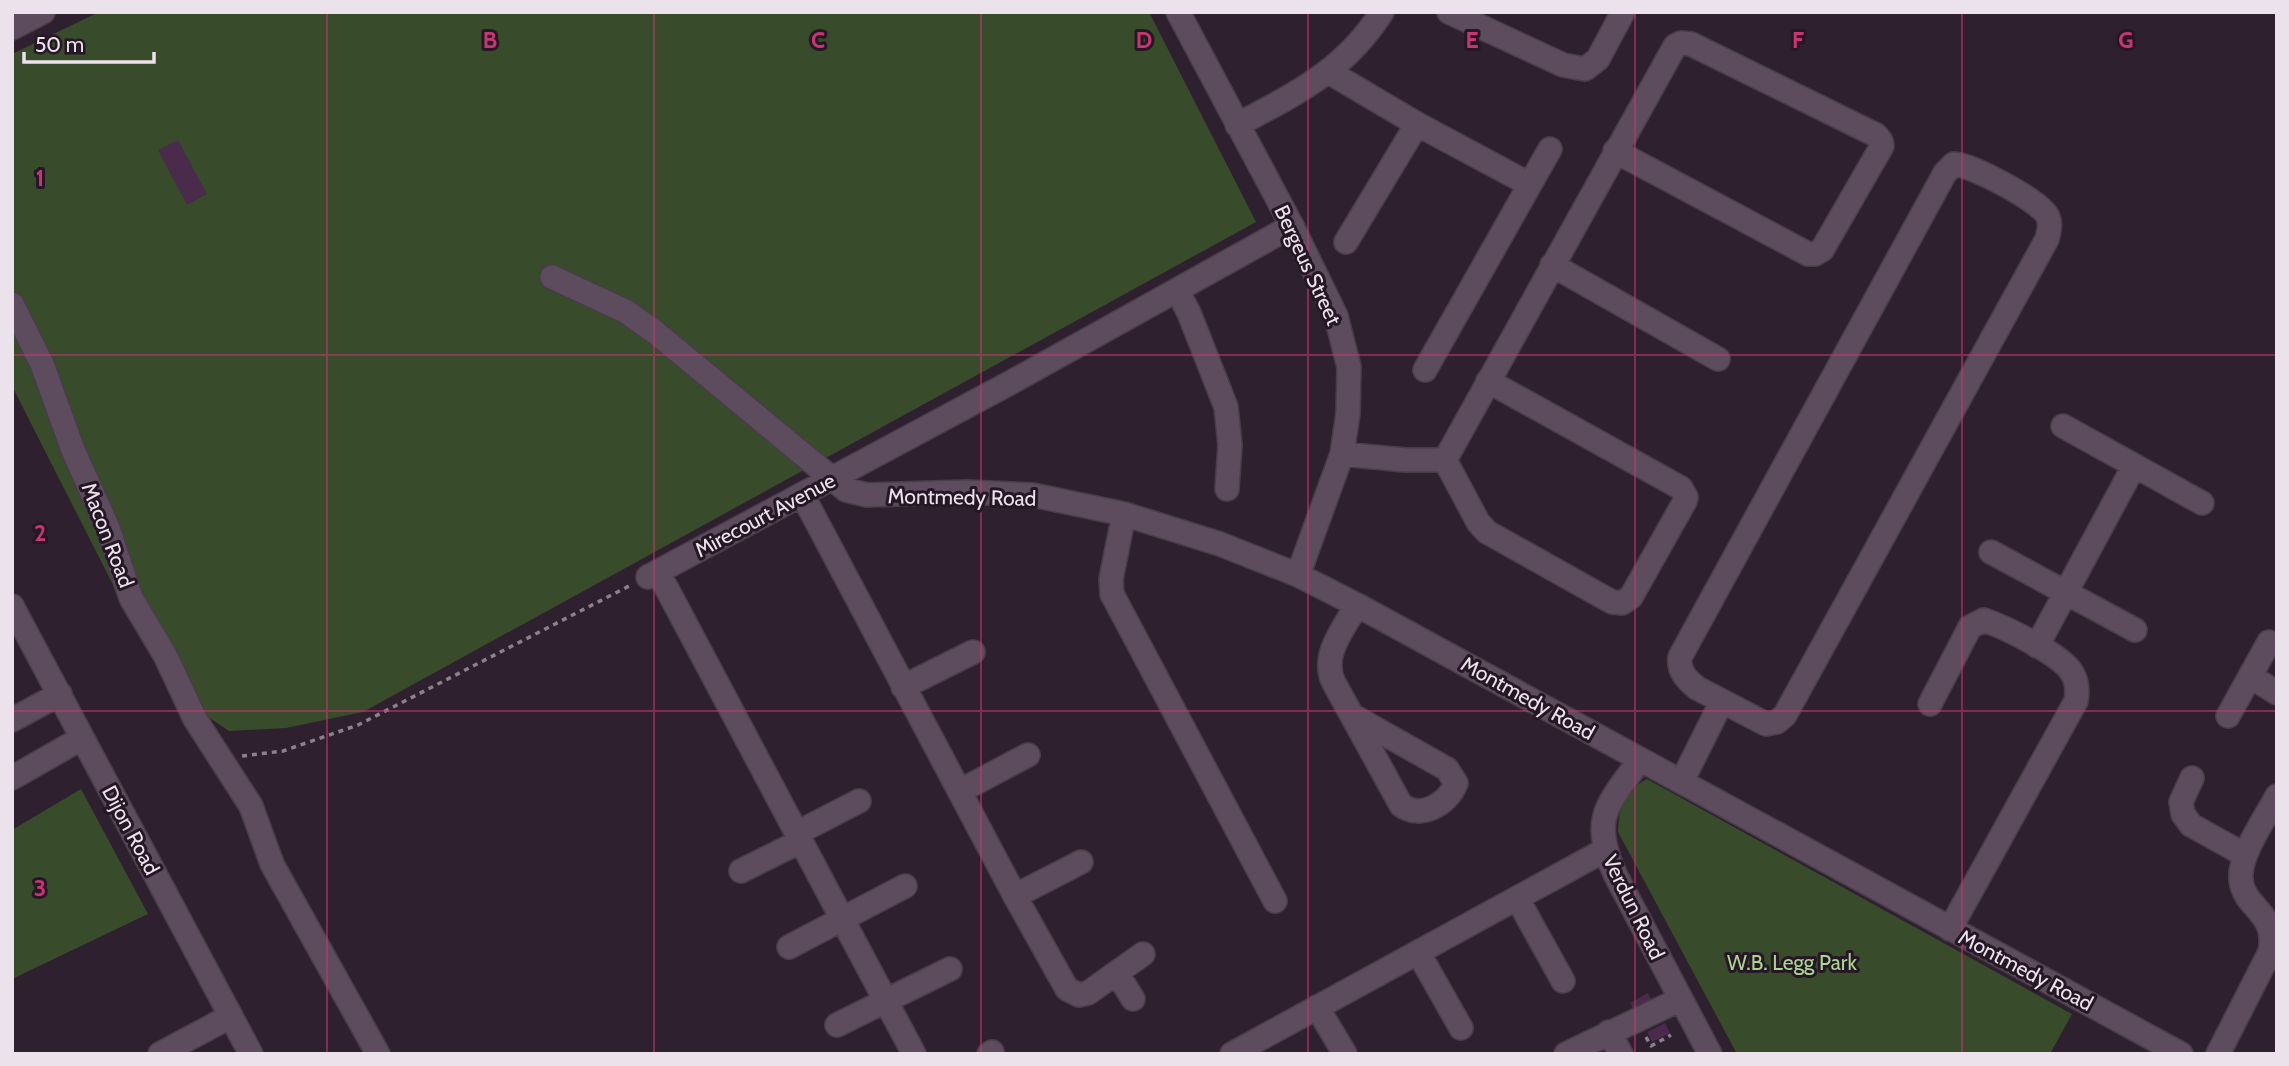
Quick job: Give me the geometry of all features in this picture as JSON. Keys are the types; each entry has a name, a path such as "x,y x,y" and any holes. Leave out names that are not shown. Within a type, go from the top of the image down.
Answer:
{"street":[{"path":"12,28 43,12"},
{"name":"Bergeus Street","path":"1178,12 1292,226 1336,316 1349,367 1348,413 1342,454 1298,575"},
{"path":"1237,125 1329,72 1353,50 1382,12"},
{"path":"1464,15 1563,65 1585,69 1598,59 1623,12"},
{"path":"1445,460 1552,265 1615,151 1672,49 1685,43 1692,44 1876,135 1882,146 1822,250 1815,254 1808,254 1615,151"},
{"path":"1329,72 1417,124 1529,184"},
{"path":"1346,242 1417,124"},
{"path":"1425,370 1550,149"},
{"path":"1954,164 1960,164 2037,204 2049,218 2047,239 1785,715 1777,722 1766,724 1722,701 1687,680 1679,662 1681,652 1945,173 1954,164"},
{"name":"Mirecourt Avenue","path":"653,575 803,496 1292,226"},
{"path":"1552,265 1718,359"},
{"name":"Montmedy Road","path":"552,277 625,312 655,332 846,489 867,495 967,492 1033,495 1124,514 1220,544 1298,575 1357,604 2181,1054"},
{"path":"1177,290 1189,313 1226,407 1230,445 1227,489"},
{"name":"Macon Road","path":"12,304 42,363 73,450 108,528 131,598 165,655 195,719 251,806 272,864 377,1054"},
{"path":"1445,460 1478,522 1487,532 1612,602 1622,603 1631,597 1685,501 1684,492 1488,381"},
{"path":"2063,426 2202,503"},
{"path":"1342,454 1405,460 1445,460"},
{"path":"2036,646 2134,466"},
{"path":"803,496 1014,897 1063,982 1072,993 1087,993 1143,954"},
{"path":"1124,514 1111,579 1112,594 1275,901"},
{"path":"1991,552 2135,630"},
{"path":"653,575 799,837 914,1054"},
{"path":"1353,716 1447,769 1456,783 1453,791 1445,800 1419,813 1409,811 1401,805 1328,671 1328,660 1357,604"},
{"name":"Dijon Road","path":"12,606 251,1054"},
{"path":"1930,705 1970,627 1984,620 2036,646 2068,667 2078,691 2076,701 1950,929"},
{"path":"2228,716 2269,642"},
{"path":"903,687 973,652"},
{"path":"2250,676 2277,693"},
{"path":"12,720 60,694"},
{"path":"1682,781 1722,701"},
{"path":"12,778 82,738"},
{"path":"960,791 1028,755"},
{"name":"Verdun Road","path":"1640,760 1613,797 1605,817 1602,832 1605,850 1616,876 1710,1054"},
{"path":"2192,778 2181,802 2186,820 2245,855"},
{"path":"2218,1054 2262,968 2272,942 2267,922 2240,878 2245,855 2277,796"},
{"path":"741,871 859,801"},
{"path":"1232,1054 1605,850"},
{"path":"1014,897 1081,862"},
{"path":"789,947 905,886"},
{"path":"1517,898 1563,981"},
{"path":"1418,952 1461,1028"},
{"path":"837,1025 950,969"},
{"path":"1117,973 1132,999"},
{"path":"1592,1054 1641,1030 1683,1003"},
{"path":"1566,1054 1615,1043 1683,1003"},
{"path":"1317,1007 1345,1054"},
{"path":"160,1054 230,1016"}],"path":[{"path":"220,758 282,751 358,725 653,575"},
{"path":"1641,1030 1651,1046 1671,1035"}],"green space":[{"path":"99,12 1149,12 1256,222 363,712 286,728 229,731 184,701 137,632 12,386 12,54"},
{"name":"W.B. Legg Park","path":"1647,779 2072,1014 2050,1054 1737,1054 1618,832 1624,800 1632,789"},
{"path":"81,789 148,914 12,979 12,830"}],"building":[{"path":"178,140 207,194 187,205 158,150"},
{"path":"1648,993 1655,1007 1638,1016 1630,1003"},
{"path":"1665,1023 1670,1033 1652,1042 1647,1032"}]}
